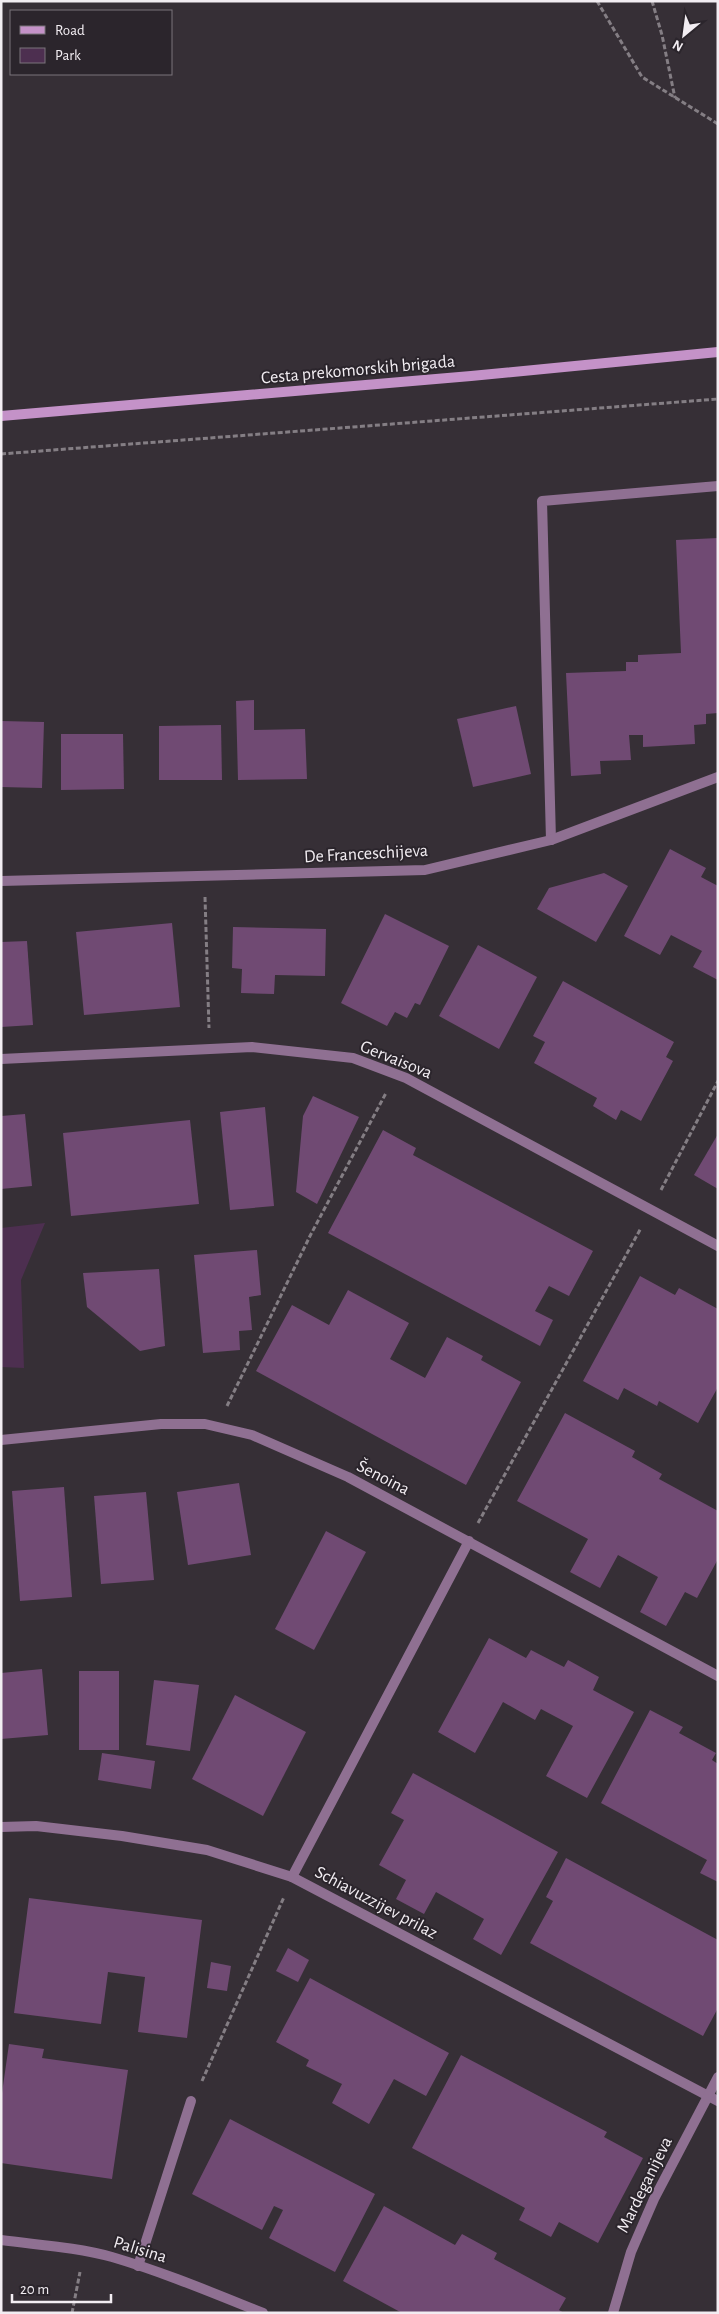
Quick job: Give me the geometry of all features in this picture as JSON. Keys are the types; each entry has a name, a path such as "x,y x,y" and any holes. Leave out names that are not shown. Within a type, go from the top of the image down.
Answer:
{"main road":[{"name":"Cesta prekomorskih brigada","path":"1,416 462,377 718,352"}],"street":[{"path":"551,840 542,501 718,486"},
{"name":"De Franceschijeva","path":"1,881 425,870 551,840 718,777"},
{"name":"Gervaisova","path":"1,1059 252,1047 353,1058 396,1075 718,1246"},
{"name":"Šenoina","path":"1,1440 161,1424 205,1424 252,1435 348,1477 718,1676"},
{"path":"292,1877 468,1541"},
{"name":"Schiavuzzijev prilaz","path":"1,1827 36,1826 141,1839 207,1850 292,1877 718,2101"},
{"name":"Mardeganijeva","path":"613,2313 631,2252 654,2199 718,2077"},
{"path":"138,2266 191,2101"},
{"name":"Palisina","path":"1,2240 84,2252 138,2266 170,2276 263,2313"}],"path":[{"path":"596,1 642,77 718,124"},
{"path":"652,1 662,35 675,98"},
{"path":"1,454 718,399"},
{"path":"204,876 210,1049"},
{"path":"217,1427 310,1236 396,1075"},
{"path":"468,1541 556,1379"},
{"path":"203,2080 292,1877"},
{"path":"72,2313 84,2252"}],"green space":[{"path":"45,1223 21,1280 24,1368 1,1367 1,1228"}],"building":[{"path":"718,538 718,713 706,714 706,724 694,725 695,744 643,747 643,735 629,735 631,760 600,761 601,774 571,776 566,673 626,671 626,662 638,662 638,655 681,653 676,540"},
{"path":"254,700 254,730 305,729 307,779 238,780 236,701"},
{"path":"516,706 531,774 473,787 457,719"},
{"path":"1,721 44,722 42,788 1,787"},
{"path":"221,725 222,780 159,780 159,726"},
{"path":"61,734 123,734 124,789 61,790"},
{"path":"670,849 706,868 701,877 718,886 718,980 693,967 702,951 671,935 660,955 624,936"},
{"path":"604,873 628,886 596,942 537,909 549,888"},
{"path":"385,914 449,946 420,1005 415,1003 407,1018 395,1012 387,1026 341,1003"},
{"path":"172,923 180,1007 84,1015 76,932"},
{"path":"233,927 326,929 325,976 275,975 274,994 241,993 242,969 232,968"},
{"path":"27,941 33,1025 1,1027 1,942"},
{"path":"478,945 537,977 499,1049 439,1016"},
{"path":"563,981 674,1042 666,1057 673,1061 641,1121 621,1110 616,1120 593,1106 597,1098 534,1063 545,1042 533,1036"},
{"path":"313,1096 359,1117 317,1204 296,1192 303,1116"},
{"path":"265,1107 274,1206 230,1210 220,1112"},
{"path":"25,1114 32,1186 1,1189 1,1116"},
{"path":"190,1120 199,1204 71,1216 63,1133"},
{"path":"383,1130 416,1148 413,1155 593,1251 569,1296 549,1286 535,1311 553,1320 540,1346 328,1233"},
{"path":"718,1134 718,1189 694,1175"},
{"path":"257,1250 261,1295 249,1297 252,1330 239,1331 240,1350 203,1353 194,1255"},
{"path":"159,1269 165,1346 140,1351 87,1307 83,1273"},
{"path":"640,1276 675,1295 679,1288 718,1309 718,1387 698,1423 659,1401 657,1406 624,1388 618,1400 583,1381"},
{"path":"348,1290 409,1323 390,1359 425,1378 447,1337 483,1356 481,1360 521,1382 466,1485 256,1371 292,1305 329,1325"},
{"path":"565,1413 635,1451 632,1457 662,1474 659,1479 718,1511 718,1559 697,1598 685,1592 666,1626 640,1612 658,1577 618,1555 600,1588 570,1572 588,1539 517,1501"},
{"path":"239,1483 251,1555 188,1565 177,1492"},
{"path":"64,1487 72,1597 20,1601 12,1491"},
{"path":"146,1492 154,1580 101,1584 94,1496"},
{"path":"326,1531 366,1552 314,1650 275,1629"},
{"path":"489,1638 526,1658 531,1650 564,1667 568,1660 599,1677 593,1690 634,1712 587,1798 546,1776 573,1726 541,1709 535,1720 503,1702 475,1753 438,1732"},
{"path":"42,1669 48,1735 1,1739 1,1673"},
{"path":"79,1671 119,1671 119,1750 79,1750"},
{"path":"154,1680 199,1685 190,1751 146,1745"},
{"path":"235,1695 306,1732 263,1816 192,1779"},
{"path":"650,1710 683,1727 679,1733 716,1753 712,1760 718,1764 718,1882 700,1873 707,1860 601,1803"},
{"path":"102,1753 155,1761 151,1789 98,1780"},
{"path":"413,1773 558,1852 501,1955 473,1939 484,1919 436,1892 424,1914 396,1899 406,1880 379,1865 404,1820 391,1813"},
{"path":"566,1858 718,1940 718,2008 703,2036 530,1943 553,1901 546,1897"},
{"path":"29,1898 202,1920 187,2038 138,2032 145,1977 108,1972 101,2024 14,2013"},
{"path":"288,1948 309,1960 298,1982 276,1971"},
{"path":"211,1962 231,1966 227,1991 207,1988"},
{"path":"310,1978 449,2053 426,2096 394,2079 369,2124 332,2103 342,2084 306,2066 309,2060 276,2042"},
{"path":"9,2044 44,2049 42,2058 128,2070 112,2179 1,2163 1,2100"},
{"path":"461,2055 607,2132 604,2137 643,2158 598,2243 559,2222 551,2237 519,2220 525,2208 412,2148"},
{"path":"230,2119 375,2194 335,2272 269,2238 283,2210 274,2206 262,2230 192,2194"},
{"path":"384,2206 455,2245 462,2234 497,2253 494,2259 566,2298 559,2310 564,2313 402,2313 343,2281"}]}
